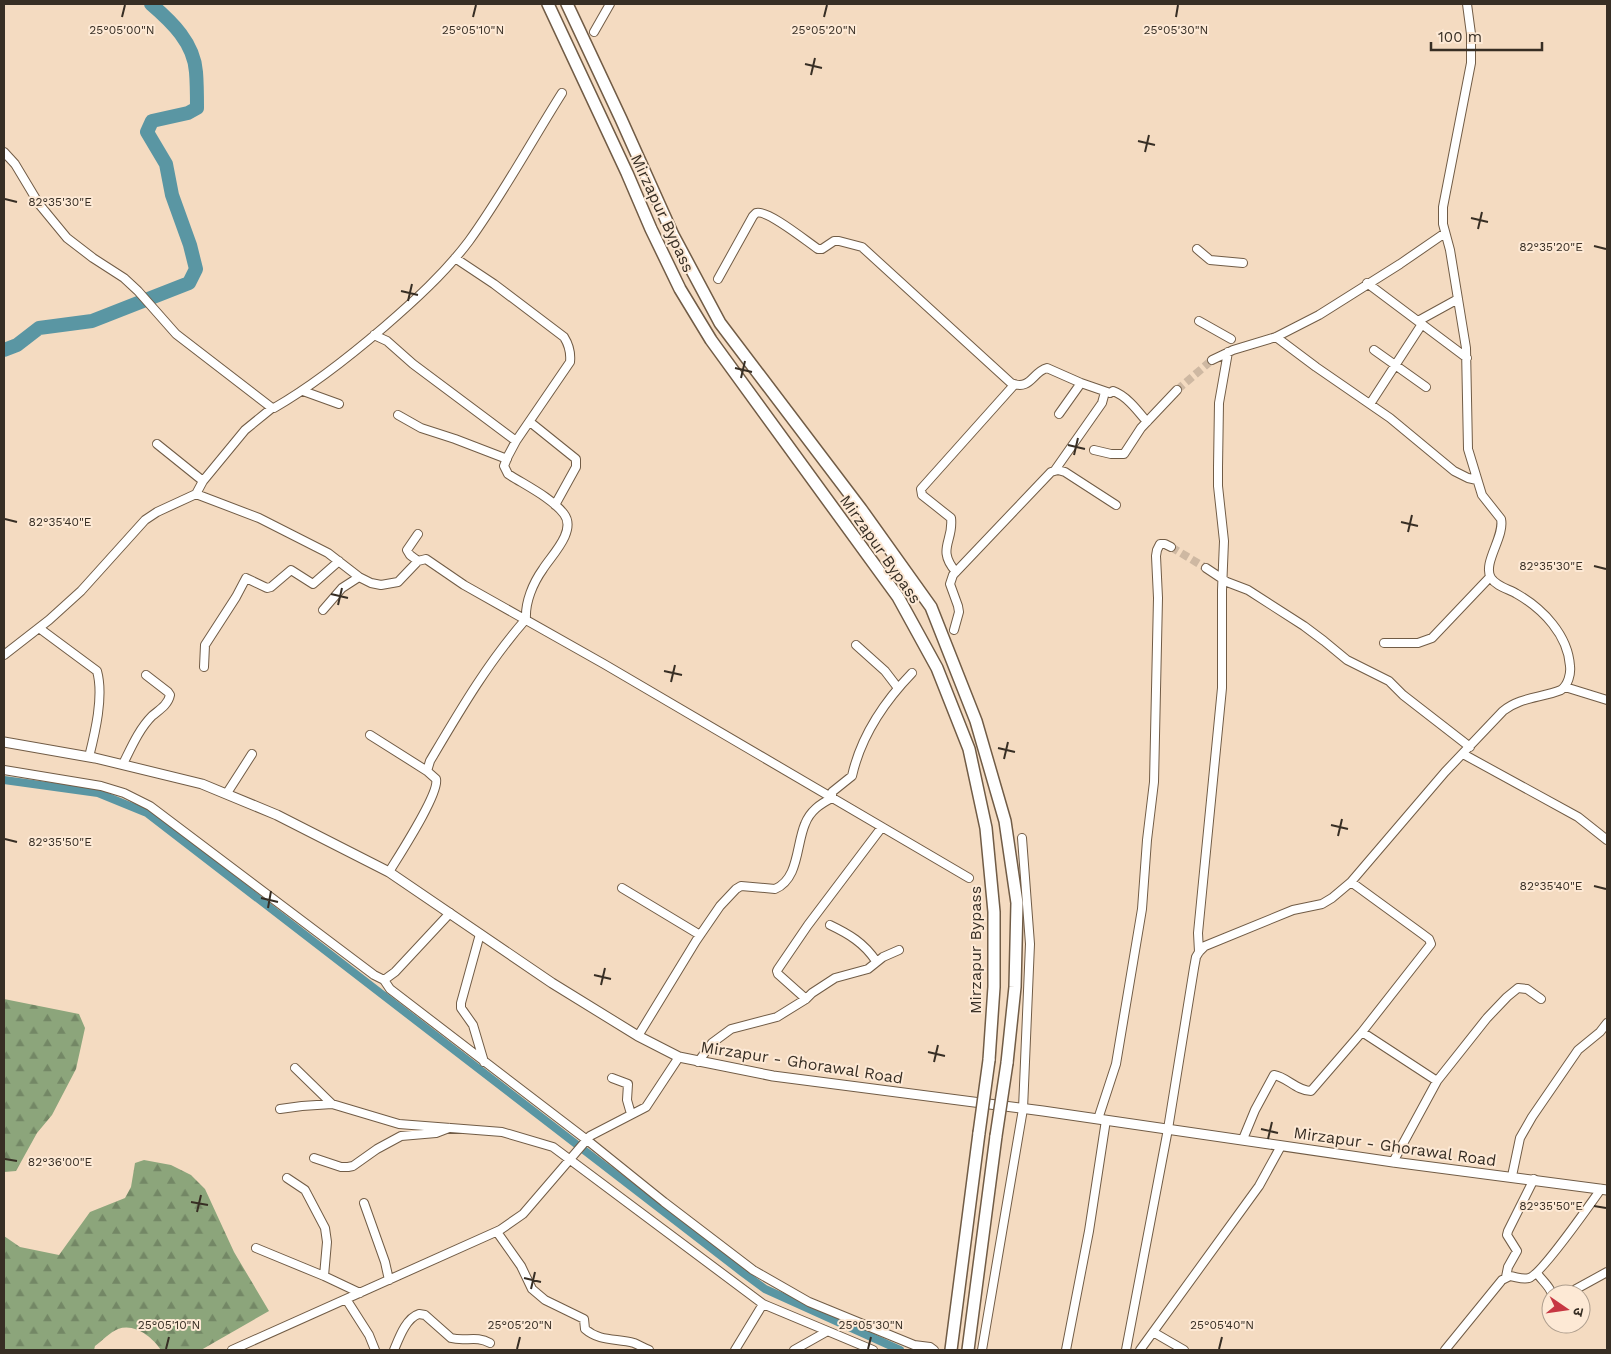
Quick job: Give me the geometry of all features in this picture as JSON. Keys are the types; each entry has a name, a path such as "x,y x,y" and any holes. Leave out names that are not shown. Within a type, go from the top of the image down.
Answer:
{"highway":[{"name":"Mirzapur Bypass","path":"548,4 651,229 690,306 711,340 898,597 937,668 969,749 986,828 994,912 994,987 989,1060 951,1350"},
{"path":"567,4 622,119 673,235 720,323 861,508 931,607 976,721 1006,820 1017,903 1015,987 1007,1063 968,1350"}],"main road":[{"name":"Mirzapur - Ghorawal Road","path":"4,742 123,764 202,784 277,815 390,872 552,983 638,1036 679,1057 773,1076 1102,1119 1393,1162 1512,1176 1604,1190"}],"street":[{"path":"594,32 610,4"},
{"path":"1199,952 1205,946 1293,910 1322,904 1332,898 1351,882 1445,772 1511,704 1558,691 1565,686 1570,670 1569,656 1564,641 1555,628 1537,608 1490,577 1489,570 1493,553 1502,531 1502,524 1501,519 1482,495 1468,449 1466,358 1450,250 1442,224 1443,207 1472,64 1467,4"},
{"path":"4,655 39,628 81,591 145,520 157,512 196,494 203,482 245,430 272,408 303,391 329,372 413,302 455,258 502,191 562,93"},
{"path":"4,152 15,164 39,204 67,238 124,278 176,334 272,408"},
{"path":"718,279 758,212 772,217 818,249 822,249 839,240 862,246 919,301 1014,385"},
{"path":"1212,360 1228,352 1276,337 1319,315 1445,233"},
{"path":"1197,249 1210,260 1244,263"},
{"path":"427,771 430,761 473,691 508,640 526,619 525,608 534,584 542,569 563,541 568,525 567,518 555,504 508,474 504,466 516,441 570,362 571,356 567,342 564,337 494,284 455,258"},
{"path":"1367,284 1466,358"},
{"path":"1370,404 1420,322 1458,300"},
{"path":"1199,321 1231,338"},
{"path":"374,335 387,341 413,364 516,441"},
{"path":"1276,337 1390,418 1454,471 1477,480"},
{"path":"1374,350 1426,387"},
{"path":"1126,1350 1168,1129 1194,968 1199,952 1198,934 1222,688 1224,541 1218,476 1219,403 1228,352"},
{"path":"956,572 949,565 946,555 951,518 922,495 920,489 1014,385 1028,383 1041,370 1047,368 1105,392 1110,393 1113,391 1119,393 1137,409 1147,422"},
{"path":"1059,414 1081,383"},
{"path":"1094,450 1111,454 1124,454 1147,422 1177,390"},
{"path":"303,391 339,404"},
{"path":"954,630 959,612 950,584 956,572 1055,470 1102,403 1105,392"},
{"path":"398,415 421,428 455,438 507,459"},
{"path":"530,422 576,459 576,467 555,504"},
{"path":"157,444 203,482"},
{"path":"1055,470 1064,472 1116,506"},
{"path":"196,494 259,518 328,553 371,584 398,582 418,561 426,559 464,584 969,878"},
{"path":"418,534 407,551 418,561"},
{"path":"1066,1350 1089,1231 1102,1119 1116,1064 1142,909 1147,840 1154,782 1157,663 1156,550 1160,544 1171,547"},
{"path":"204,667 205,645 246,578 267,588 271,587 291,570 313,584 339,561"},
{"path":"1206,568 1231,584 1248,590 1304,626 1346,660 1388,681 1403,695 1470,747"},
{"path":"323,610 342,588 359,577"},
{"path":"1384,642 1418,643 1432,638 1490,577"},
{"path":"39,628 97,671 98,710 89,757"},
{"path":"856,645 885,671 898,688"},
{"path":"832,798 832,792 852,776 856,760 882,708 912,673"},
{"path":"123,764 147,722 169,699 170,695 168,692 146,675"},
{"path":"1565,686 1607,700"},
{"path":"370,735 427,771 436,779 436,788 390,872"},
{"path":"227,793 252,754"},
{"path":"1463,754 1578,817 1607,840"},
{"path":"4,770 101,786 124,793 150,806 374,975 384,980 390,990 753,1270 809,1302 914,1345 930,1347 934,1350"},
{"path":"638,1036 720,906 736,889 742,886 775,889 780,887 793,868 804,825 819,804 832,798"},
{"path":"806,999 778,974 778,969 808,925 882,827"},
{"path":"982,1350 1023,1109 1030,944 1022,838"},
{"path":"1243,1139 1255,1110 1274,1075 1280,1076 1303,1090 1310,1092 1362,1032 1431,944 1429,939 1421,932 1351,882"},
{"path":"622,888 700,935"},
{"path":"384,980 395,972 450,913"},
{"path":"830,925 853,937 869,950 876,961"},
{"path":"480,934 461,1008 473,1025 484,1062"},
{"path":"698,1062 712,1043 731,1029 777,1016 806,999 835,978 868,969 876,961 899,950"},
{"path":"1393,1162 1437,1081 1487,1018 1518,988 1527,989 1541,999"},
{"path":"1512,1176 1520,1138 1532,1117 1578,1050 1600,1032 1607,1023"},
{"path":"1362,1032 1437,1081"},
{"path":"232,1350 497,1232 524,1214 593,1134 646,1107 679,1057"},
{"path":"295,1068 332,1104"},
{"path":"612,1078 628,1084 626,1100 631,1114"},
{"path":"280,1109 332,1104 399,1124 502,1132 553,1147 573,1156 692,1252 763,1304 826,1332 873,1350"},
{"path":"314,1158 341,1167 353,1166 378,1148 401,1136 436,1133 451,1127"},
{"path":"1140,1350 1209,1252 1259,1186 1281,1146"},
{"path":"287,1178 305,1190 325,1228 327,1242 324,1276"},
{"path":"1445,1350 1506,1277 1508,1267 1517,1251 1507,1234 1534,1179"},
{"path":"1506,1277 1529,1278 1537,1272 1604,1190"},
{"path":"364,1203 386,1262 389,1280"},
{"path":"497,1232 521,1266 528,1284 538,1295 584,1319 585,1329 591,1334 635,1343 649,1350"},
{"path":"256,1248 360,1293"},
{"path":"1537,1272 1541,1279 1547,1284"},
{"path":"1585,1284 1607,1272"},
{"path":"346,1299 369,1335 375,1350"},
{"path":"736,1350 763,1304"},
{"path":"394,1350 412,1318 419,1314 425,1315 451,1338 479,1338 490,1343"},
{"path":"794,1350 826,1332"},
{"path":"1153,1332 1184,1350"}],"green space":[{"path":"4,999 79,1014 85,1028 76,1069 52,1115 37,1133 16,1171 4,1172"},
{"path":"144,1160 171,1165 191,1175 205,1189 234,1252 269,1311 201,1350 161,1350 153,1340 142,1332 131,1328 124,1328 109,1334 95,1346 94,1350 4,1350 4,1236 20,1247 59,1255 90,1212 125,1198 131,1187 135,1163"}],"waterway":[{"path":"4,350 17,345 39,328 92,321 189,283 196,269 190,245 172,195 166,164 147,132 152,121 188,113 197,108 194,61 181,34 151,4"},
{"path":"4,780 98,793 147,813 765,1289 900,1350"}],"tunnel":[{"path":"1177,390 1212,360"},
{"path":"1171,547 1206,568"}]}
